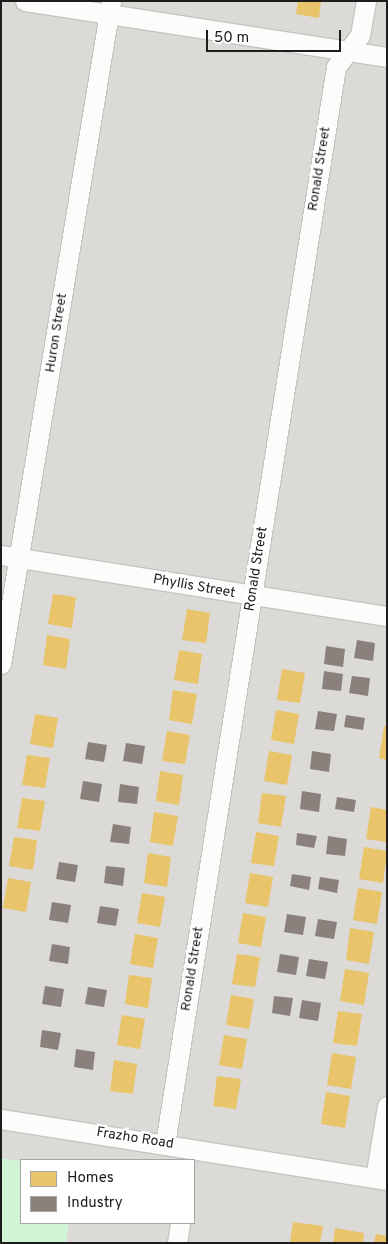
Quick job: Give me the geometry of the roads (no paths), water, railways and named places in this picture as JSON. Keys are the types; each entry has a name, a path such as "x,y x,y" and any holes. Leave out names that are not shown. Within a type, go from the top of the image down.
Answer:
{"street":[{"path":"25,1 110,8 387,57"},
{"name":"Ronald Street","path":"165,1144 336,66 360,35 366,1"},
{"name":"Huron Street","path":"1,664 10,556 110,8"},
{"name":"Phyllis Street","path":"10,556 252,597 387,616"},
{"path":"381,1179 387,1106"},
{"name":"Frazho Road","path":"1,1119 165,1144 192,1154 381,1179"},
{"path":"177,1243 180,1224"}]}
